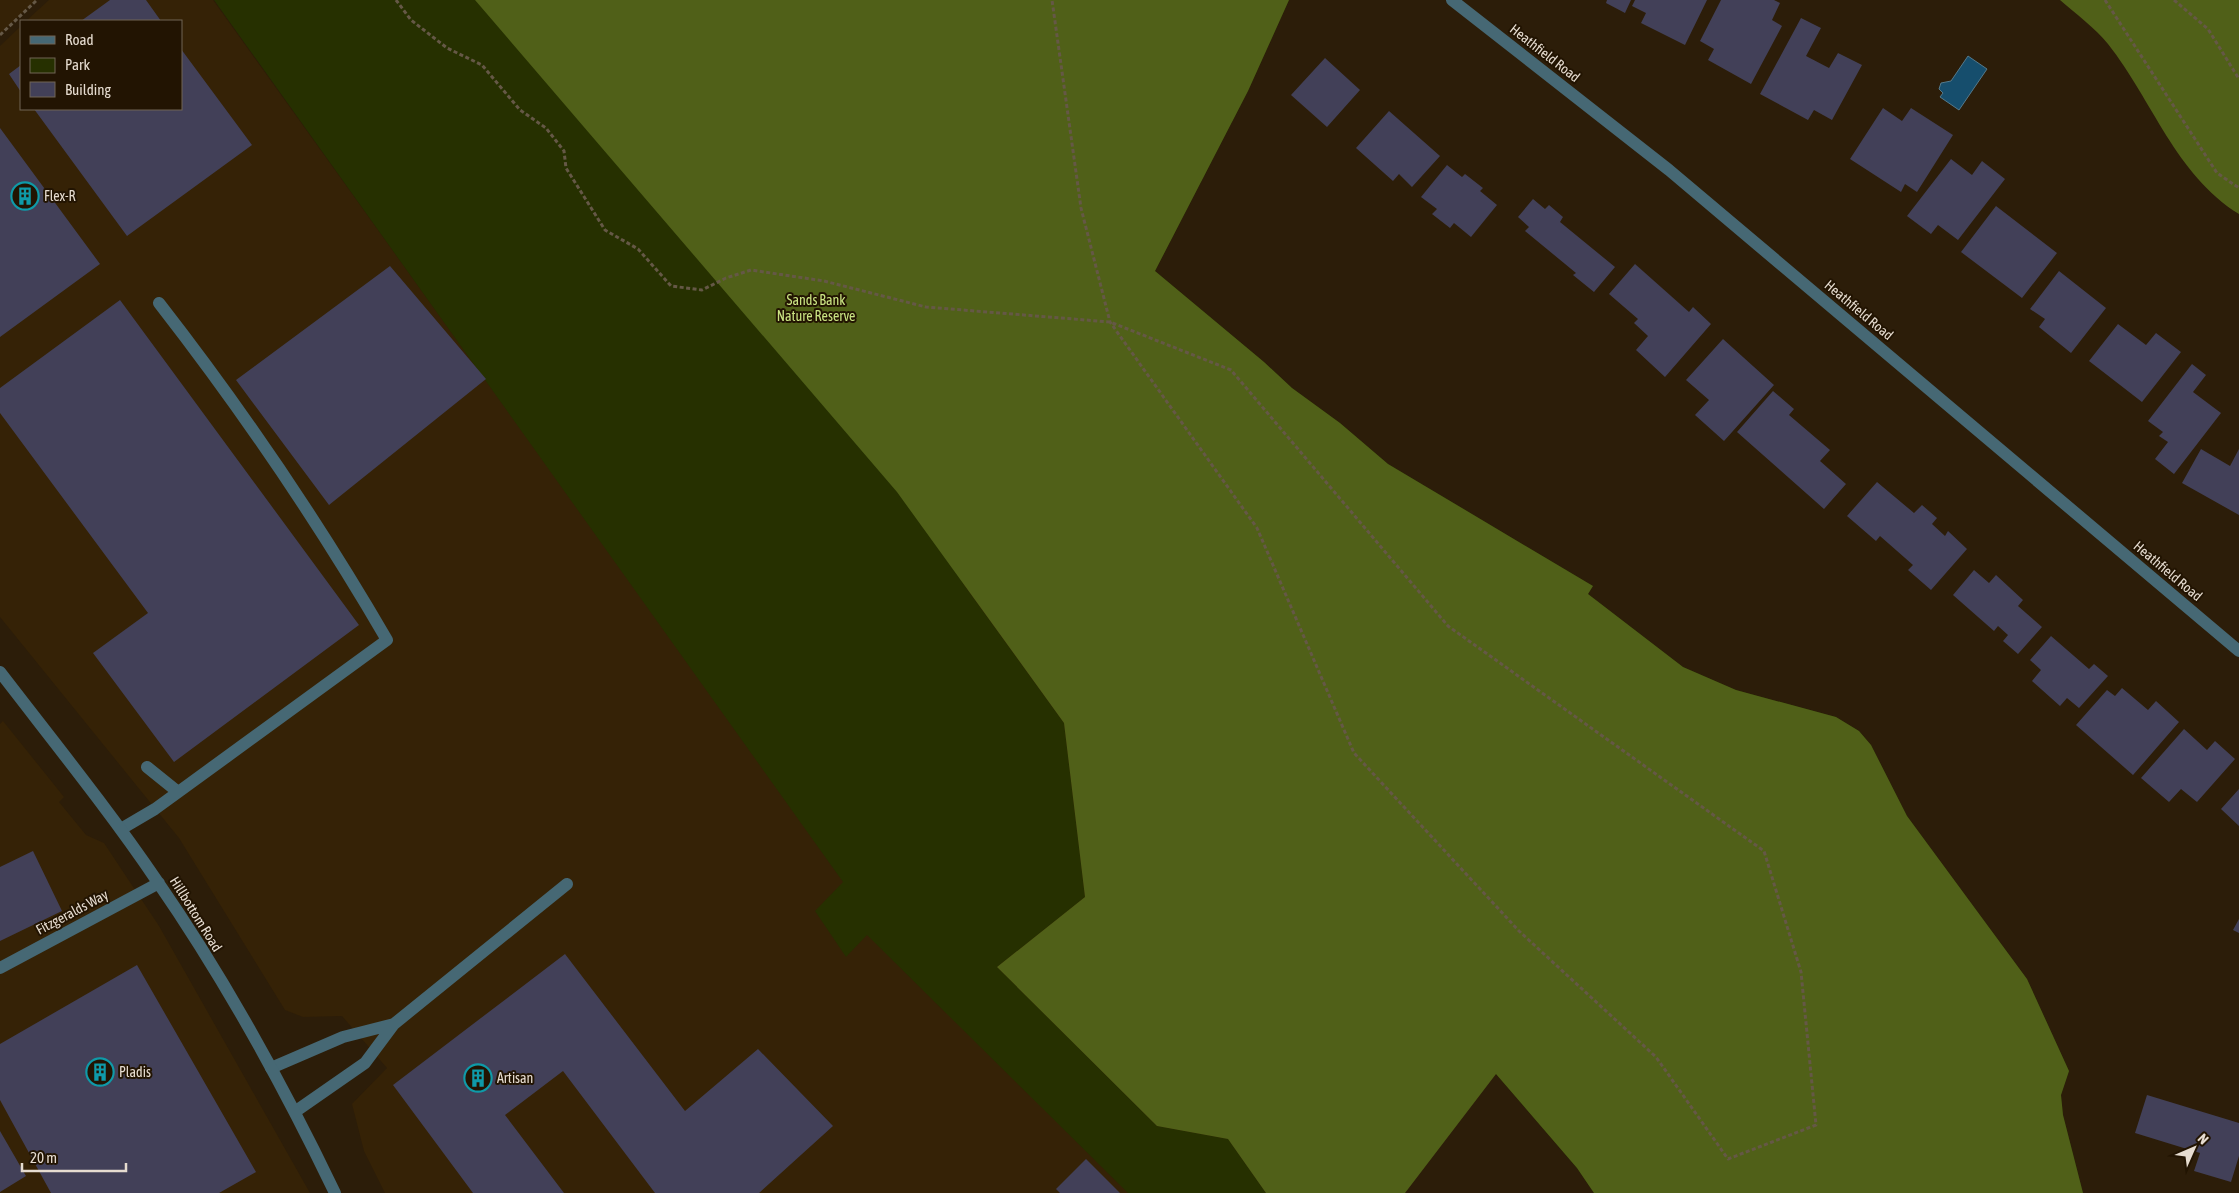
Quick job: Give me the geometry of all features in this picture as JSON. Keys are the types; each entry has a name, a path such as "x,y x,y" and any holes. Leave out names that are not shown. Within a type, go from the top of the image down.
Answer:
{"street":[{"name":"Heathfield Road","path":"1452,0 1669,170 2239,651"},
{"path":"121,829 178,792 387,640 341,560 292,485 159,303"},
{"name":"Hillbottom Road","path":"0,672 121,829 159,883 220,980 296,1112 335,1193"},
{"path":"147,767 178,792"},
{"name":"Fitzgeralds Way","path":"0,968 159,883"},
{"path":"296,1112 365,1063 394,1024 567,884"},
{"path":"271,1068 343,1037 394,1024"}],"path":[{"path":"0,35 36,0"},
{"path":"396,0 411,20 447,48 482,65 520,110 546,128 564,151 566,168 605,230 638,250 671,286 702,290 726,278 751,270 824,281 926,306 1110,322 1231,370 1448,626 1764,851 1801,972 1816,1125 1728,1159 1656,1057 1519,931 1354,753 1257,528 1110,322 1081,208 1052,0"},
{"path":"2105,0 2216,173 2239,188"},
{"path":"2174,0 2208,29 2239,79"}],"shaded area":[{"path":"0,0 36,0 0,34"},
{"path":"49,0 213,0 602,542 971,574 1405,1193 385,1193 364,1151 352,1104 387,1068 342,1016 303,1017 285,1010 179,838 0,617 0,46 20,27 20,110 182,110 182,20 27,20"},
{"path":"3,721 64,797 59,802 86,835 104,843 159,926 310,1193 0,1193 0,724"}],"green space":[{"name":"Sands Bank Nature Reserve","path":"214,0 1289,0 1248,91 1155,271 1264,362 1292,388 1340,423 1388,464 1593,586 1588,594 1683,667 1736,690 1836,717 1859,731 1871,745 1907,816 2027,979 2069,1071 2061,1095 2063,1115 2083,1193 1594,1193 1577,1168 1496,1074 962,582 1064,723 1085,897 997,967 1157,1126 1228,1139 1266,1193 1128,1193 867,935 846,957 815,911 843,882"},
{"name":"Sands Bank Nature Reserve","path":"475,0 1289,0 1248,91 1155,271 1264,362 1292,388 1340,423 1388,464 1593,586 1588,594 1683,667 1736,690 1836,717 1859,731 1871,745 1907,816 2027,979 2069,1071 2061,1095 2063,1115 2083,1193 1594,1193 1577,1168 1496,1074 1405,1193 1266,1193 1228,1139 1157,1126 997,967 1085,897 1064,723 897,492"},
{"path":"2060,0 2239,0 2239,214 2217,198 2198,179 2181,158 2124,66 2108,44"}],"water":[{"path":"1968,56 1987,69 1959,110 1940,97 1943,93 1939,89 1941,83 1951,81"}],"building":[{"path":"110,0 146,0 160,20 82,20"},
{"path":"1607,0 1631,0 1625,13 1606,3"},
{"path":"1635,0 1707,0 1685,45 1641,23 1646,13 1632,6"},
{"path":"1721,0 1774,0 1780,3 1772,20 1782,26 1751,84 1708,60 1714,49 1700,41"},
{"path":"1801,18 1821,28 1806,56 1829,68 1838,53 1862,65 1832,120 1814,110 1808,120 1760,94"},
{"path":"182,50 252,145 127,236 35,110 182,110"},
{"path":"1325,58 1360,90 1327,127 1291,95"},
{"path":"20,66 20,90 9,74"},
{"path":"1883,108 1902,121 1911,108 1953,135 1917,192 1905,184 1901,192 1850,159"},
{"path":"1389,111 1440,156 1412,187 1399,174 1393,181 1356,148"},
{"name":"Flex-R","path":"0,128 100,264 0,337"},
{"path":"1951,159 1972,175 1982,161 2005,179 1958,240 1938,225 1931,234 1907,216"},
{"path":"1447,165 1462,177 1465,174 1483,188 1480,191 1497,205 1471,237 1454,223 1450,228 1432,214 1437,209 1421,197"},
{"path":"1533,199 1545,209 1549,205 1563,217 1560,222 1615,267 1594,292 1573,275 1576,273 1525,231 1529,227 1518,217"},
{"path":"1996,206 2057,253 2022,298 1961,252"},
{"path":"1635,264 1689,312 1693,307 1711,324 1665,377 1636,350 1648,336 1634,323 1638,319 1609,294"},
{"path":"390,266 486,379 329,505 236,380"},
{"path":"2059,271 2106,308 2071,353 2039,327 2045,319 2030,309"},
{"path":"120,300 359,625 174,762 93,653 148,613 0,413 0,388"},
{"path":"2118,324 2146,345 2156,333 2181,352 2142,402 2089,361"},
{"path":"1723,339 1774,385 1724,441 1695,415 1709,400 1686,380"},
{"path":"2192,364 2206,375 2193,392 2221,413 2174,474 2155,459 2168,442 2159,436 2163,432 2148,421"},
{"path":"1773,391 1794,409 1789,415 1830,450 1820,461 1846,484 1824,509 1737,432"},
{"path":"2201,449 2230,466 2239,449 2239,515 2182,483"},
{"path":"1877,482 1914,513 1922,505 1937,518 1932,524 1945,536 1948,531 1967,549 1931,590 1908,570 1913,565 1880,536 1876,541 1847,516"},
{"path":"1974,570 1989,583 1996,575 2023,600 2018,606 2042,627 2018,654 2003,641 2008,635 1998,626 1994,631 1953,595"},
{"path":"2051,636 2089,669 2094,664 2108,676 2079,708 2067,698 2060,706 2032,681 2041,670 2030,660"},
{"path":"2122,688 2148,710 2156,701 2179,722 2133,775 2076,725 2107,690 2115,696"},
{"path":"2184,729 2207,750 2215,741 2235,759 2197,802 2181,789 2169,802 2141,778"},
{"path":"2239,789 2239,826 2221,809"},
{"path":"33,851 62,911 0,941 0,867"},
{"path":"2239,919 2239,933 2233,930"},
{"name":"Artisan","path":"565,954 685,1111 758,1049 833,1126 759,1193 655,1193 563,1071 505,1115 564,1193 473,1193 393,1085"},
{"name":"Pladis","path":"137,965 256,1172 219,1193 51,1193 0,1100 0,1044"},
{"path":"2147,1095 2239,1123 2239,1156 2231,1182 2194,1171 2200,1153 2135,1133"},
{"path":"0,1131 26,1176 0,1192"},
{"path":"1086,1159 1120,1193 1060,1193 1056,1189"}],"place":[{"name":"Flex-R","path":"25,196"},
{"name":"Pladis","path":"100,1072"},
{"name":"Artisan","path":"478,1078"}]}
